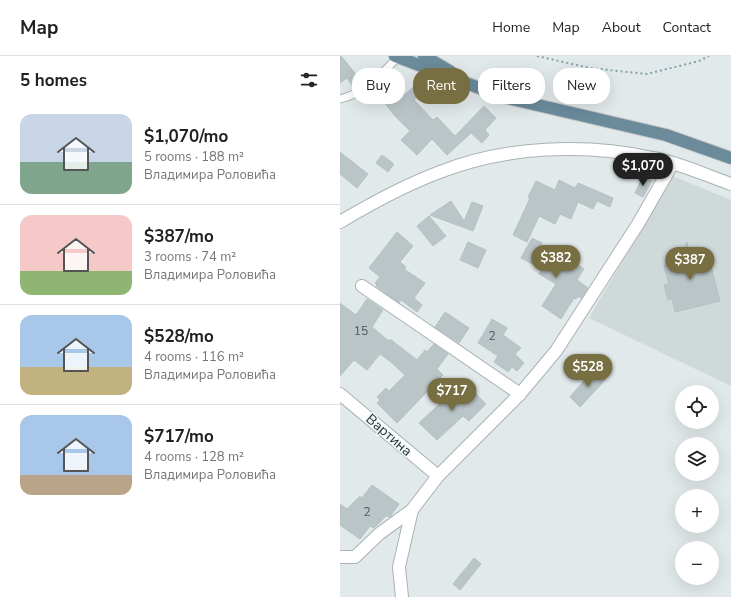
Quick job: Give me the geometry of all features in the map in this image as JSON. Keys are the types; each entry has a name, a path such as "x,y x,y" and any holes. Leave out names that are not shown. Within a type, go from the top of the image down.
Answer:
{"main road":[{"path":"396,56 478,88"},
{"path":"424,56 478,87"},
{"path":"530,104 666,135 731,158"}],"street":[{"path":"340,222 391,193 441,171 498,156 555,150 591,149 631,154 673,163 731,184"},
{"path":"340,558 355,557 378,534 412,510 438,476 520,394 556,351 638,224 673,163"},
{"path":"362,286 520,394"},
{"name":"Вартина","path":"340,394 438,476"},
{"path":"402,597 399,567 412,510"}],"lane":[{"path":"340,99 356,94 366,88 396,56"}],"path":[{"path":"537,56 590,68 647,74 698,61 709,56"}],"shaded area":[{"path":"673,176 731,200 731,386 589,318"}],"building":[{"path":"341,56 352,70 352,85 347,78 340,83"},
{"path":"413,87 413,104 418,104 433,120 437,117 455,136 484,106 496,118 485,130 489,135 482,143 471,133 447,155 432,139 417,155 401,140 410,131 386,104 405,104 405,94"},
{"path":"340,152 368,174 357,188 340,174"},
{"path":"382,155 394,164 388,172 376,163"},
{"path":"643,176 652,181 643,197 635,193"},
{"path":"559,180 575,188 578,183 613,198 610,207 597,201 593,209 578,202 571,219 560,214 555,224 539,216 527,242 513,235 536,181 555,190"},
{"path":"451,201 464,221 472,202 483,206 473,231 430,215"},
{"path":"429,216 446,236 433,246 417,226"},
{"path":"397,232 413,246 400,262 406,267 404,269 425,283 414,298 422,305 417,312 401,300 399,303 376,286 377,285 375,283 380,277 369,268"},
{"path":"532,238 542,243 539,249 567,269 572,261 584,269 577,280 588,288 581,298 578,296 576,299 574,298 561,319 542,306 556,284 539,274 542,269 521,258"},
{"path":"468,242 486,250 478,268 460,260"},
{"path":"687,242 691,258 708,254 720,301 675,312 672,299 668,300 664,285 669,284 664,267 671,254 680,255"},
{"path":"367,299 383,310 372,327 389,341 390,339 417,360 425,350 427,352 434,344 448,354 437,369 443,375 397,423 377,403 380,400 377,397 386,388 389,391 405,375 391,362 380,354 367,370 354,360 340,376 340,303 356,315"},
{"path":"445,312 469,328 459,343 435,327"},
{"path":"492,319 507,328 503,335 521,348 515,354 524,363 517,371 512,367 508,372 494,362 498,356 478,343"},
{"path":"594,369 606,379 580,407 570,397"},
{"path":"459,386 471,399 476,394 486,404 469,421 463,416 437,440 419,423"},
{"path":"372,485 399,504 390,517 386,516 374,528 370,526 360,539 340,525 340,504 347,509 360,496 362,498"},
{"path":"474,558 481,564 460,590 453,584"}]}
